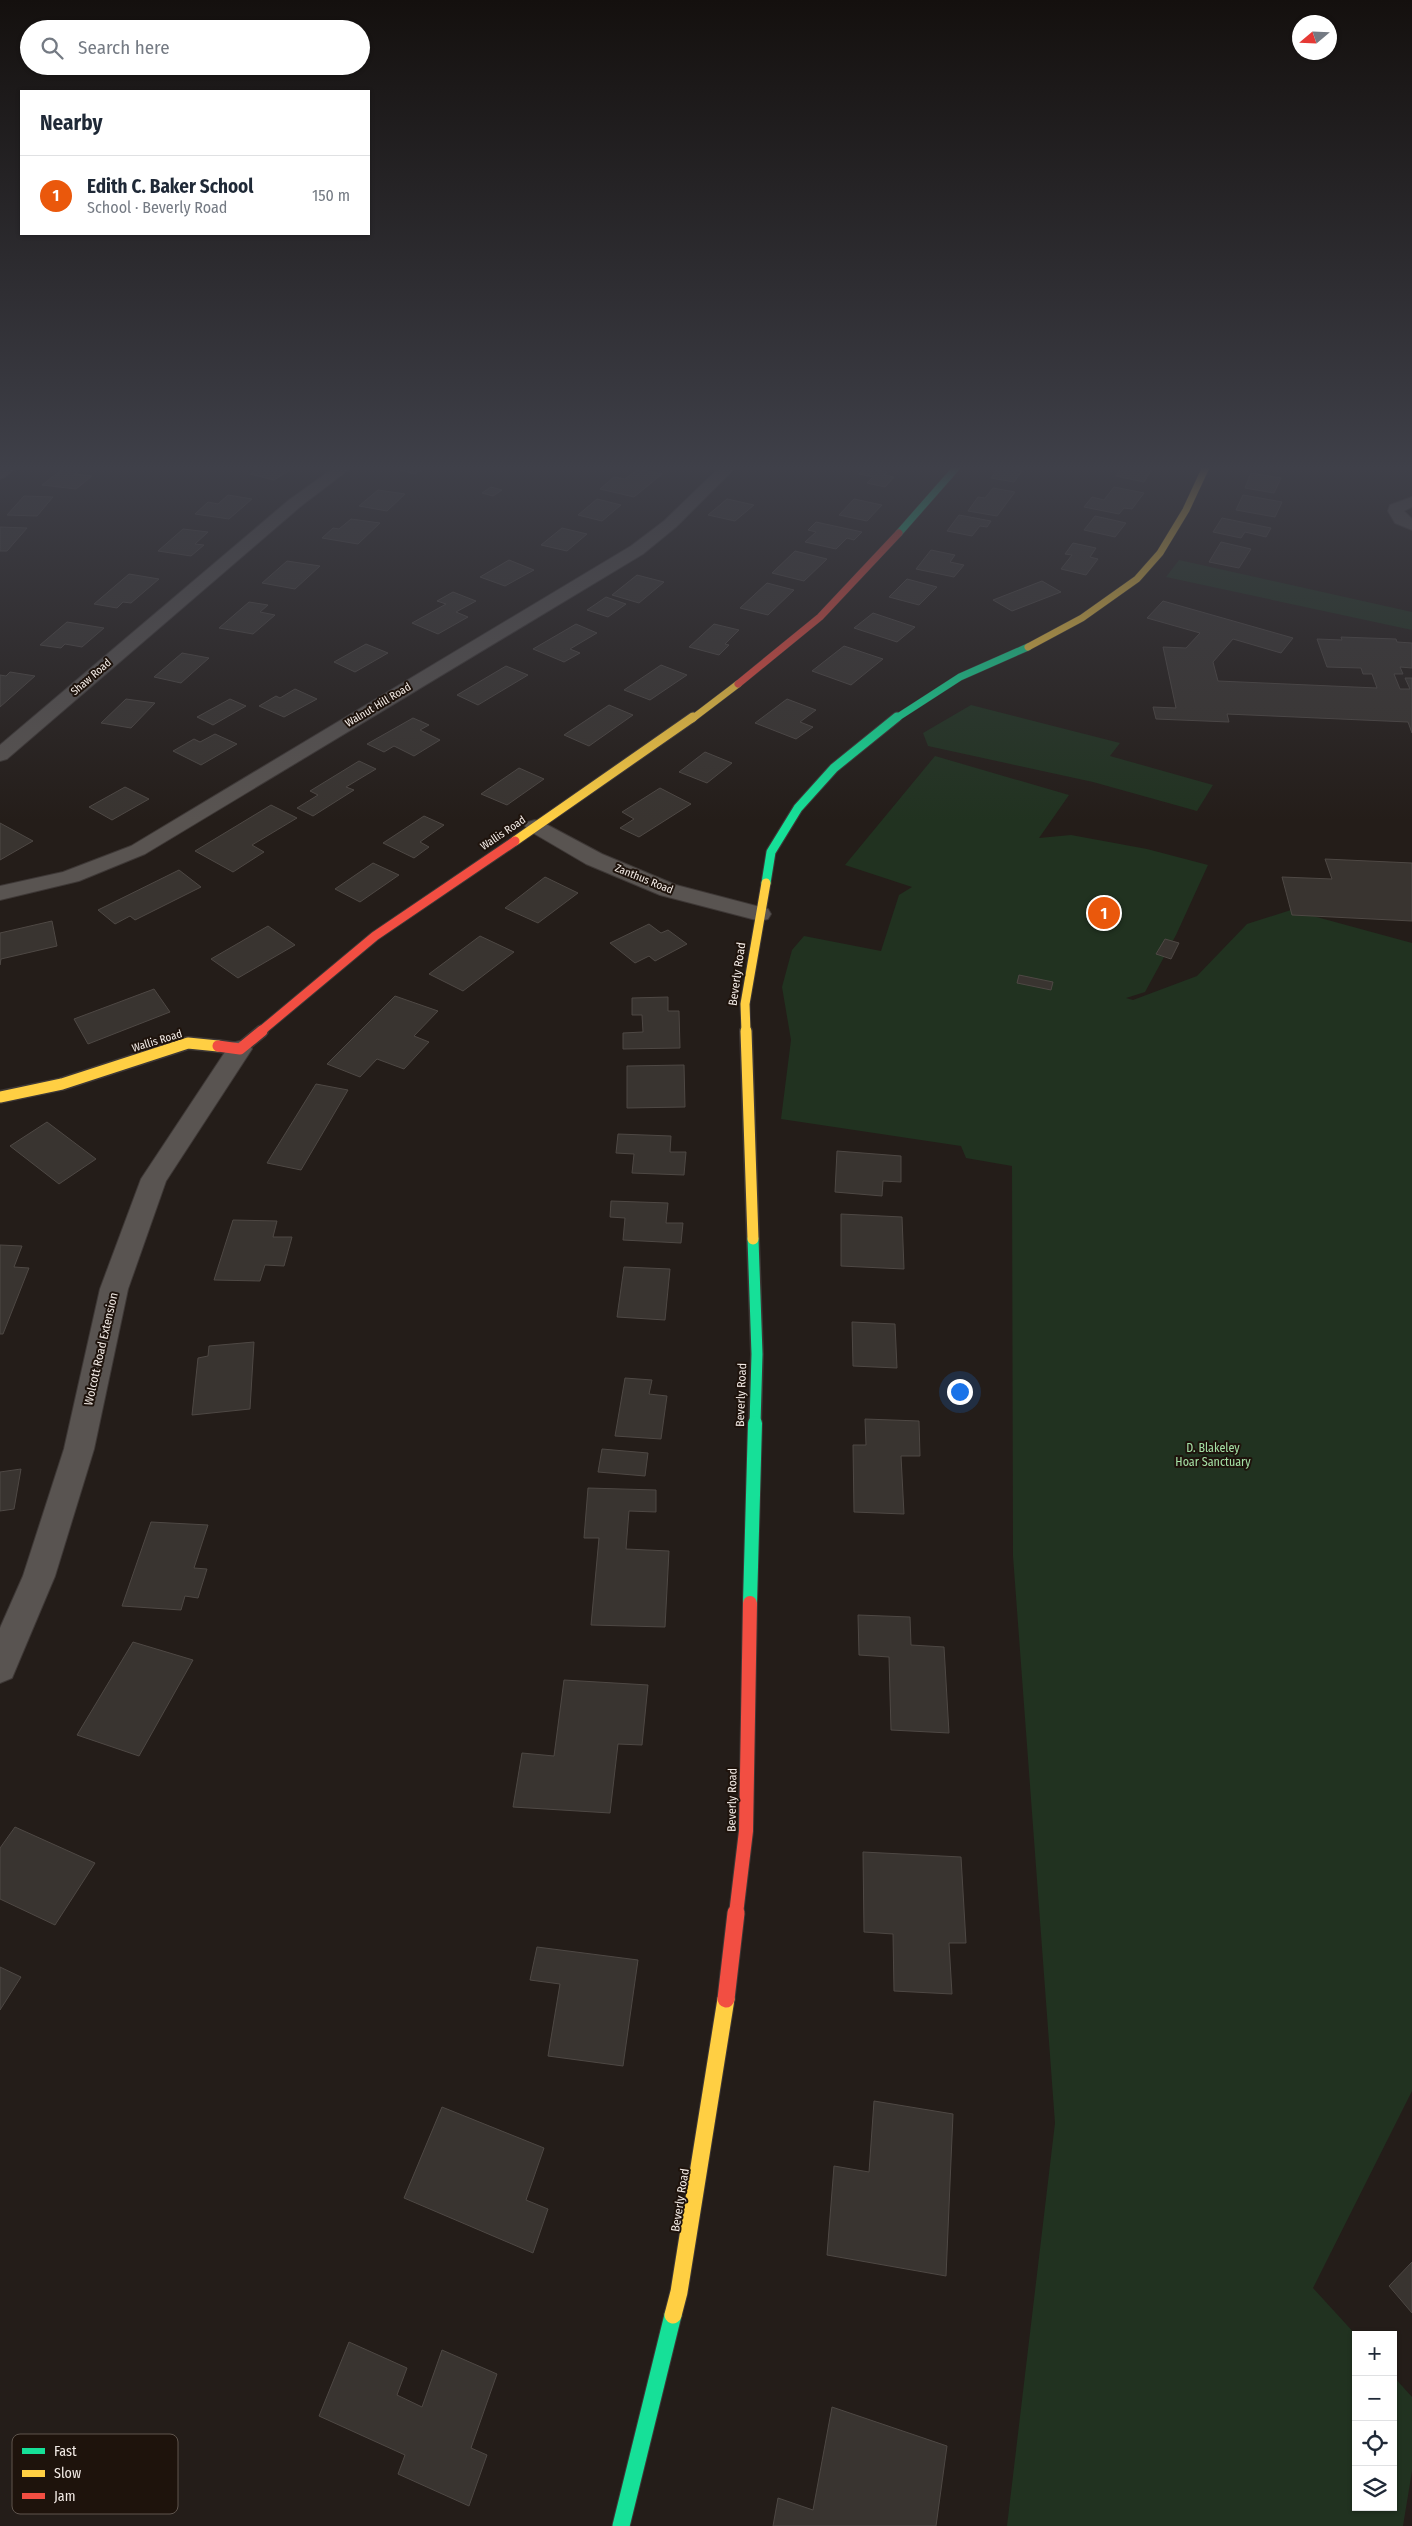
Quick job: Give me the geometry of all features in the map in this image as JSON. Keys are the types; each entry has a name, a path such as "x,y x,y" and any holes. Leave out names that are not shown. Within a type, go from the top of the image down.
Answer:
{"street":[{"name":"Shaw Road","path":"0,755 199,585"},
{"name":"Walnut Hill Road","path":"0,893 75,877 107,865 138,850 579,585"},
{"name":"Wallis Road","path":"0,1097 62,1084 188,1043 240,1049 375,936 658,743 764,664 820,617 850,585"},
{"name":"Beverly Road","path":"621,2526 679,2292 732,1958 746,1831 756,1354 745,1004 771,852 798,808 834,768 885,725 960,677 1027,647 1082,618 1130,585"},
{"name":"Zanthus Road","path":"535,826 594,859 668,890 760,914"},
{"name":"Wolcott Road Extension","path":"0,1667 39,1576 78,1449 114,1289 154,1179 208,1094 240,1049"}],"green space":[{"path":"1203,585 1290,585 1412,612 1412,630"},
{"path":"971,705 1120,743 1110,756 1213,785 1197,811 1093,782 928,746 923,733"},
{"name":"D. Blakeley Hoar Sanctuary","path":"935,756 1069,795 1039,838 1071,835 1147,849 1208,865 1176,935 1145,992 1126,998 1133,1000 1197,976 1247,924 1291,910 1412,943 1412,2091 1313,2288 1352,2331 1352,2511 1397,2511 1397,2380 1412,2397 1412,2471 1403,2526 1007,2526 1055,2123 1013,1556 1012,1166 966,1158 961,1146 781,1119 791,1040 782,987 792,950 804,936 881,951 899,895 912,887 845,865"}],"building":[{"path":"116,585 152,585 131,603 123,602 117,608 94,604"},
{"path":"272,585 299,585 295,589"},
{"path":"625,585 661,585 639,603 612,595"},
{"path":"765,585 774,585 794,590 768,615 740,608"},
{"path":"901,585 929,585 937,587 919,605 889,597"},
{"path":"1032,585 1049,585 1061,592 1012,611 993,600"},
{"path":"453,592 476,601 456,612 468,617 438,634 412,623 446,604 437,601"},
{"path":"606,597 626,604 608,617 587,610"},
{"path":"1163,601 1293,638 1281,653 1233,639 1213,662 1218,681 1377,688 1372,674 1363,674 1361,668 1327,667 1317,639 1342,640 1341,637 1396,639 1397,642 1412,643 1412,668 1400,667 1403,674 1394,674 1400,689 1410,689 1405,678 1412,678 1412,733 1408,722 1227,714 1229,722 1156,719 1153,707 1176,708 1163,647 1186,648 1200,633 1147,618"},
{"path":"249,602 268,605 260,612 275,615 253,634 219,628"},
{"path":"873,613 915,627 897,642 854,628"},
{"path":"67,622 104,628 82,647 65,644 61,648 40,645"},
{"path":"576,624 597,633 570,649 580,653 564,662 533,649"},
{"path":"714,624 739,630 725,644 729,645 719,655 689,647"},
{"path":"366,644 388,653 355,672 334,662"},
{"path":"844,646 883,659 851,685 812,671"},
{"path":"182,653 209,658 181,683 154,677"},
{"path":"661,665 687,675 650,700 624,690"},
{"path":"506,666 528,675 478,705 457,695"},
{"path":"10,672 35,676 0,707 0,675 6,676"},
{"path":"295,689 317,699 284,717 259,706 276,696 280,698"},
{"path":"126,699 155,703 131,728 101,723"},
{"path":"230,699 246,706 213,725 197,717"},
{"path":"787,699 816,710 800,722 813,727 796,739 755,723"},
{"path":"609,705 633,715 589,746 564,735"},
{"path":"413,718 429,725 420,730 440,740 414,756 394,746 384,752 367,744"},
{"path":"215,734 237,744 201,765 173,751 194,739 200,742"},
{"path":"705,752 732,763 707,783 679,772"},
{"path":"359,761 376,769 346,787 354,790 313,816 297,808 318,795 310,791"},
{"path":"519,768 544,779 507,805 481,794"},
{"path":"125,787 149,799 112,820 89,807"},
{"path":"660,788 691,804 639,837 620,828 634,819 622,812"},
{"path":"271,805 297,818 252,845 264,852 233,872 195,851"},
{"path":"424,816 444,825 420,842 429,847 414,858 383,843"},
{"path":"0,823 33,841 0,860"},
{"path":"1325,859 1412,863 1412,921 1292,915 1282,877 1332,879"},
{"path":"373,863 399,875 360,902 335,889"},
{"path":"179,870 201,887 135,920 130,916 115,924 98,910"},
{"path":"545,877 578,893 538,923 505,908"},
{"path":"52,921 57,946 1,959 0,965 0,933"},
{"path":"649,924 661,933 668,930 687,944 655,961 649,956 635,963 610,943"},
{"path":"268,926 295,945 238,978 211,959"},
{"path":"480,936 514,952 463,991 429,974"},
{"path":"1165,939 1179,943 1171,959 1156,954"},
{"path":"1019,975 1053,982 1051,990 1017,983"},
{"path":"154,989 170,1012 88,1044 74,1019"},
{"path":"395,996 438,1011 414,1036 429,1042 404,1069 377,1059 360,1077 327,1064"},
{"path":"668,997 668,1011 679,1011 680,1048 623,1049 623,1033 643,1032 642,1015 632,1015 632,998"},
{"path":"684,1065 685,1107 627,1108 627,1066"},
{"path":"316,1084 348,1090 301,1170 267,1163"},
{"path":"47,1122 96,1159 59,1184 10,1146"},
{"path":"618,1134 671,1136 670,1152 686,1152 684,1175 632,1173 634,1154 616,1153"},
{"path":"837,1151 901,1156 901,1182 883,1181 882,1196 835,1192"},
{"path":"611,1201 668,1203 666,1223 683,1223 681,1243 623,1240 625,1218 610,1217"},
{"path":"841,1214 902,1217 904,1269 841,1266"},
{"path":"233,1220 277,1221 273,1237 292,1237 284,1266 265,1265 260,1281 214,1280"},
{"path":"0,1245 22,1246 14,1267 29,1268 3,1334 0,1334"},
{"path":"624,1267 670,1269 665,1320 617,1317"},
{"path":"852,1322 895,1324 897,1368 853,1366"},
{"path":"254,1342 250,1409 192,1415 198,1358 208,1356 209,1346"},
{"path":"625,1378 652,1380 649,1394 667,1396 661,1439 615,1436"},
{"path":"865,1419 919,1421 920,1456 901,1456 904,1514 854,1512 853,1445 866,1445"},
{"path":"602,1449 648,1453 645,1476 598,1472"},
{"path":"21,1469 14,1509 0,1511 0,1472"},
{"path":"588,1488 656,1490 656,1512 629,1511 626,1549 669,1551 665,1627 591,1625 599,1538 584,1538"},
{"path":"151,1522 208,1525 194,1568 207,1569 198,1598 185,1596 181,1610 122,1606"},
{"path":"858,1615 910,1617 911,1645 944,1647 949,1733 891,1730 889,1657 859,1655"},
{"path":"133,1642 193,1660 139,1756 77,1735"},
{"path":"564,1680 648,1685 642,1745 618,1744 610,1813 513,1807 522,1753 554,1756"},
{"path":"15,1827 95,1863 55,1925 0,1899 0,1848"},
{"path":"863,1852 961,1857 966,1943 949,1943 952,1994 894,1991 893,1934 864,1932"},
{"path":"537,1947 638,1960 623,2066 548,2056 560,1984 530,1980"},
{"path":"0,1967 21,1977 0,2010"},
{"path":"874,2101 953,2114 946,2276 827,2255 834,2166 869,2172"},
{"path":"442,2107 544,2148 526,2200 548,2209 533,2253 404,2198"},
{"path":"1412,2262 1412,2313 1389,2286"},
{"path":"349,2342 407,2368 397,2395 422,2407 442,2350 497,2374 471,2448 487,2455 469,2506 398,2474 405,2455 319,2416"},
{"path":"832,2407 947,2446 936,2526 773,2526 778,2498 813,2510"}],"traffic: fast":[{"path":"766,883 771,852 798,808 834,768 885,725 960,677 1028,647"},
{"path":"750,1603 757,1354 753,1239"},
{"path":"621,2526 673,2315"}],"traffic: slow":[{"path":"1028,647 1082,618 1129,585"},
{"path":"515,841 659,743 738,684"},
{"path":"753,1239 745,1004 766,883"},
{"path":"0,1097 62,1084 188,1043 218,1046"},
{"path":"673,2315 679,2292 726,1999"}],"traffic: jam":[{"path":"738,684 820,617 850,585"},
{"path":"218,1046 240,1049 375,936 515,841"},
{"path":"726,1999 746,1831 750,1603"}],"place":[{"name":"Edith C. Baker School","path":"1104,913"}]}
